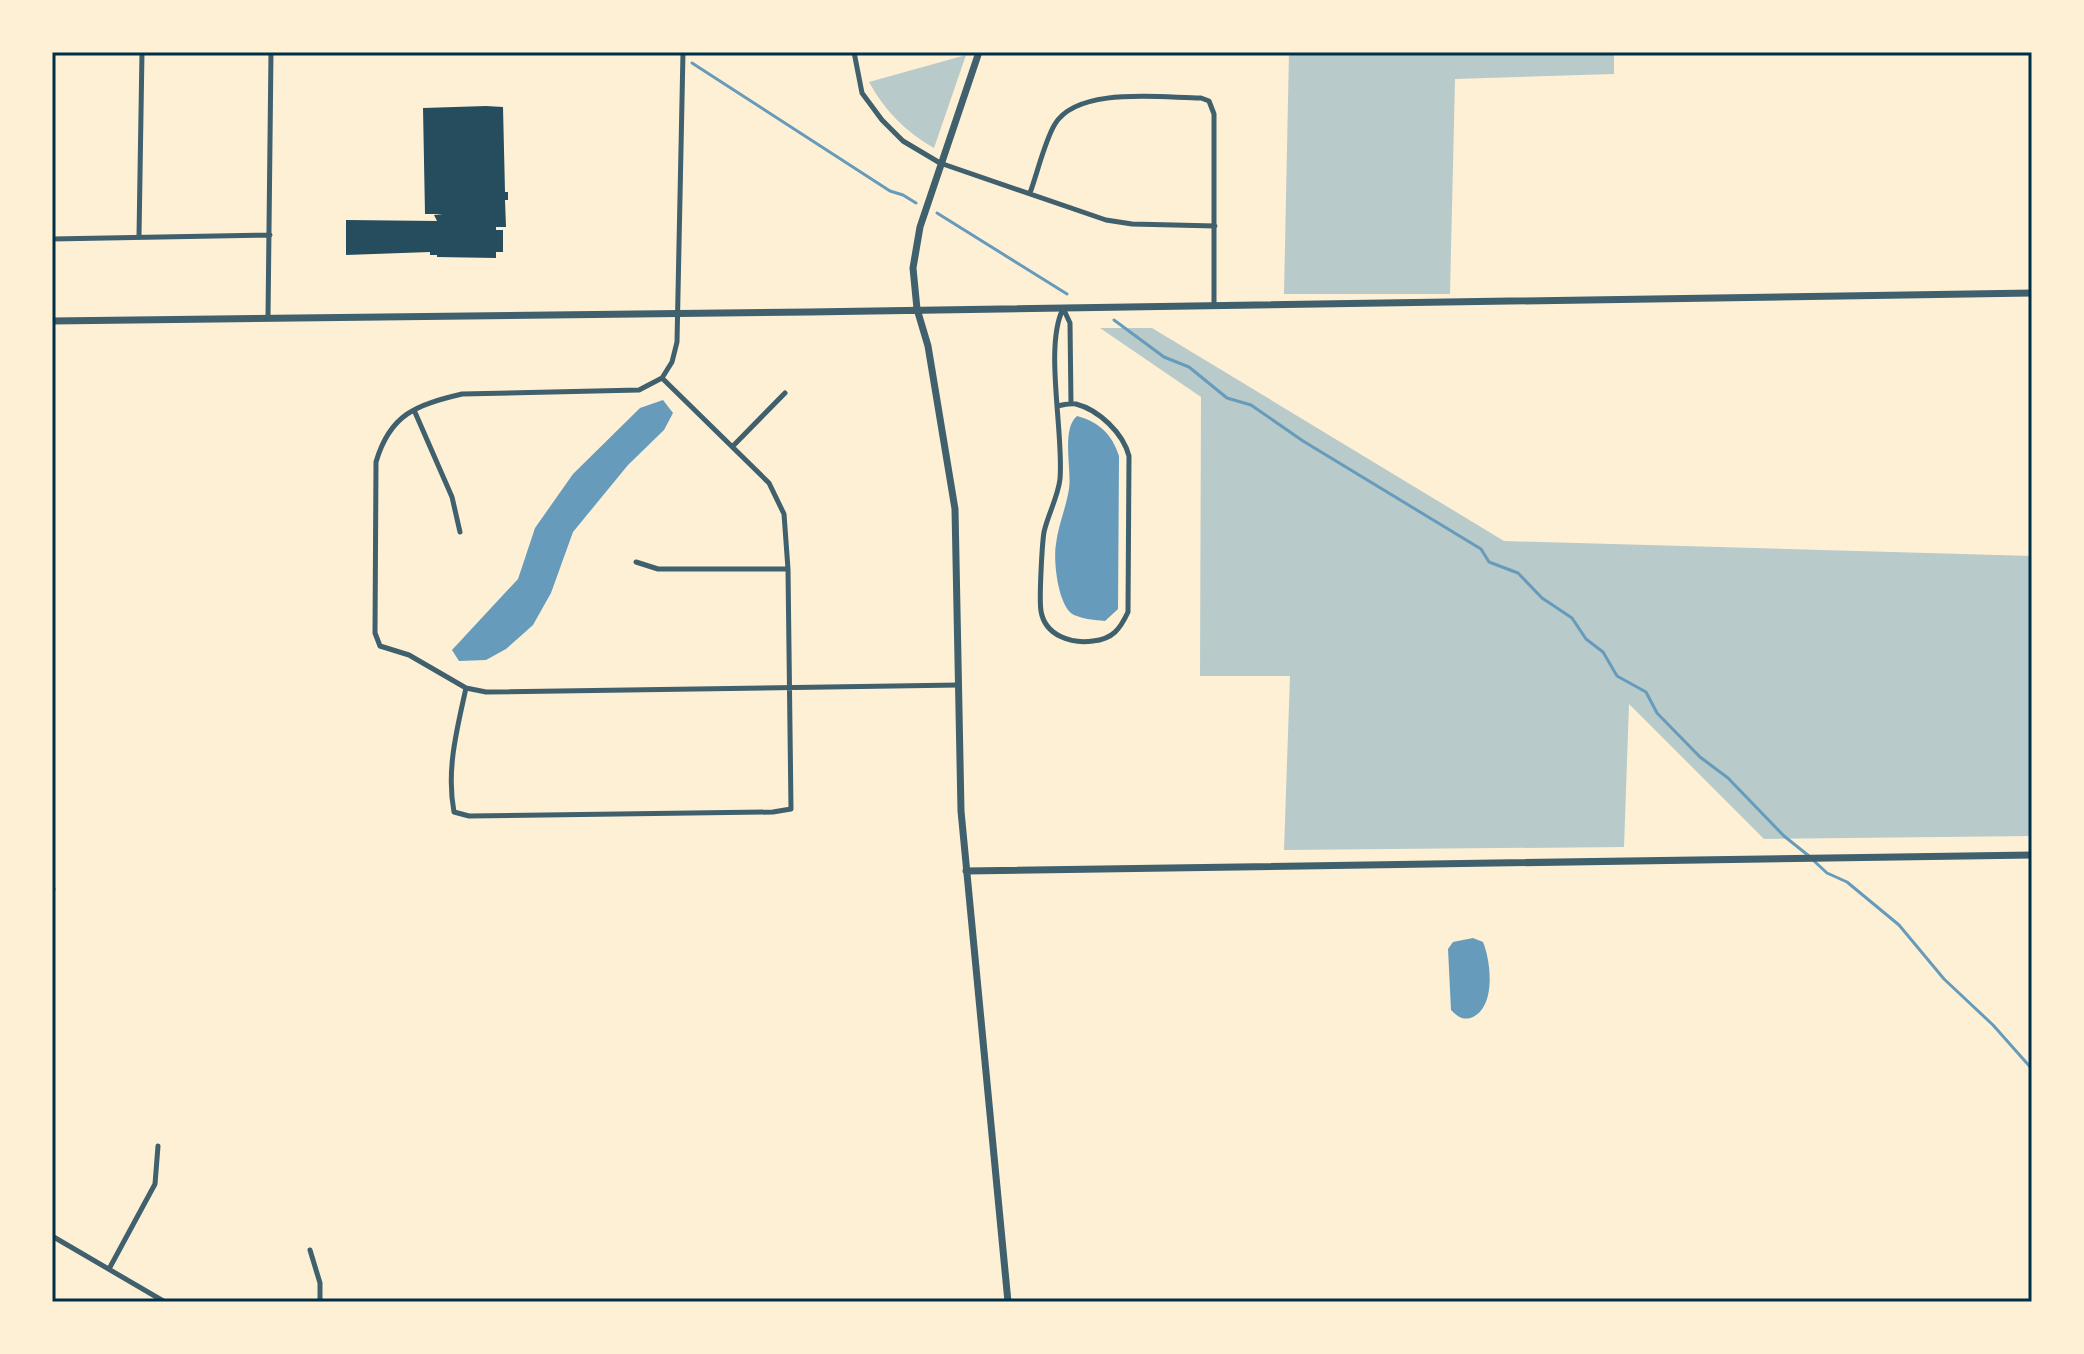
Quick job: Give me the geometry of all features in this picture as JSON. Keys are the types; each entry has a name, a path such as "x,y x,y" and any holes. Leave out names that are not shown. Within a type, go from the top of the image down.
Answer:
{"street":[{"path":"139,236 142,52"},
{"path":"268,318 271,52"},
{"path":"683,52 679,313 672,362 662,378 639,390 614,393 462,394 437,400 393,423 382,441 376,462 375,633 380,646 409,655 466,688 486,692 959,685"},
{"path":"854,52 862,93 882,120 903,141 940,163 1106,220 1132,224 1215,226"},
{"path":"979,52 940,163 915,245 913,268 917,309 928,346 955,509 961,811 1008,1302"},
{"path":"1030,193 1055,122 1073,108 1092,99 1201,98 1209,101 1214,114 1214,306"},
{"path":"52,239 270,235"},
{"path":"52,321 2032,293"},
{"path":"1063,308 1070,323 1071,404"},
{"path":"1057,406 1071,404 1085,409 1112,427 1125,444 1129,456 1128,612 1121,628 1108,639 1089,642 1063,640 1052,631 1041,613 1044,534 1060,480 1057,406 1056,323 1063,308"},
{"path":"466,688 454,738 450,773 454,812 469,816 773,812 791,809 788,569 784,514 769,483 662,378"},
{"path":"733,446 785,393"},
{"path":"414,410 452,497 460,532"},
{"path":"636,562 658,569 788,569"},
{"path":"966,871 2032,855"},
{"path":"109,1269 155,1184 158,1146"},
{"path":"52,1236 165,1302"},
{"path":"310,1250 320,1283 320,1302"}],"shaded area":[{"path":"1289,52 1614,52 1614,74 1455,79 1450,294 1284,294"},
{"path":"966,55 934,148 897,120 869,82"},
{"path":"1100,328 1152,328 1504,541 2032,556 2032,836 1764,839 1629,704 1624,847 1284,850 1290,676 1200,676 1201,397"}],"water":[{"path":"663,400 673,413 664,430 628,465 573,532 551,593 533,625 506,649 486,660 459,661 452,650 518,579 535,528 573,474 640,408"},
{"path":"1077,416 1104,430 1119,456 1118,609 1105,621 1074,615 1069,610 1060,594 1056,572 1057,537 1070,481 1069,430"},
{"path":"1473,938 1483,942 1490,982 1480,1011 1473,1017 1463,1018 1451,1010 1448,949 1453,942"}],"building":[{"path":"503,107 505,192 508,192 508,200 505,200 506,227 496,227 496,230 503,230 503,252 496,252 496,258 437,257 430,255 430,252 346,255 346,220 437,221 434,215 443,214 425,214 423,108"}],"waterway":[{"path":"692,63 890,191 916,203"},
{"path":"937,213 1067,294"},
{"path":"1114,320 1164,357 1189,367 1227,398 1251,405 1303,441 1481,549 1489,562 1518,573 1542,598 1572,618 1586,639 1603,652 1617,676 1646,692 1657,713 1700,757 1728,778 1784,836 1809,856"},
{"path":"1814,861 1827,873 1847,882 1899,925 1944,979 1993,1025 2032,1069"}]}
